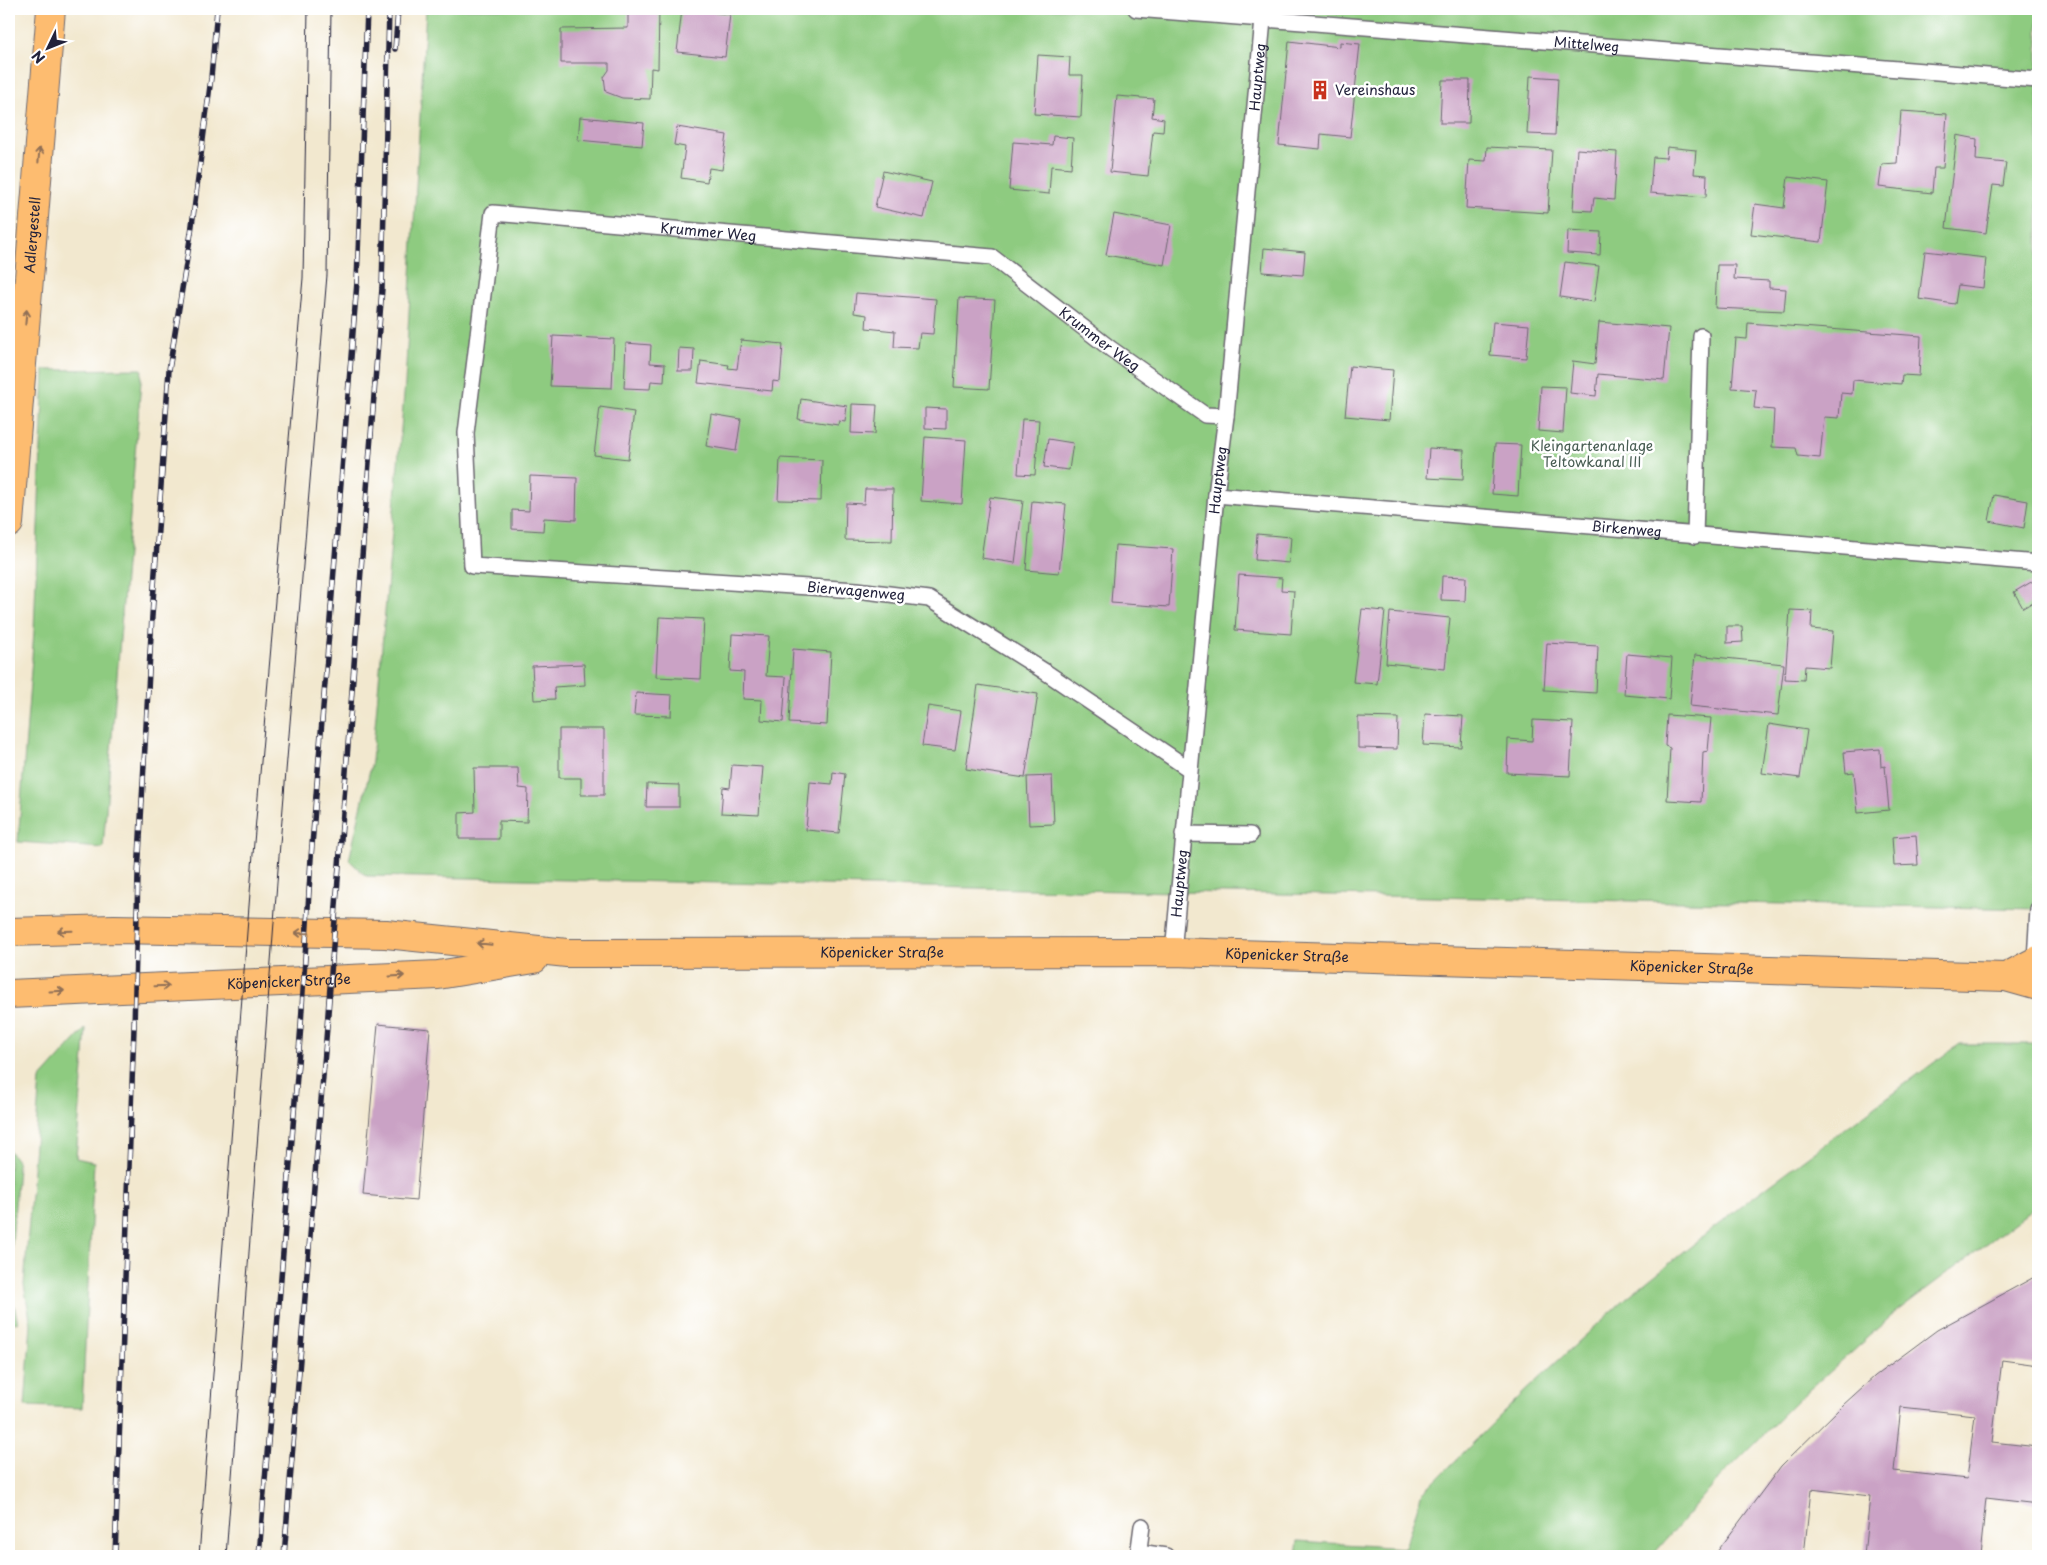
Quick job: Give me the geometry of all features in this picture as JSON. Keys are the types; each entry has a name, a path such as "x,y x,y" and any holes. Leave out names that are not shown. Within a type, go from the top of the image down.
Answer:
{"main road":[{"name":"Adlergestell","path":"9,522 51,9"},
{"name":"Köpenicker Straße","path":"9,932 114,930 386,934 567,953 1172,952 2006,976 2037,969"},
{"name":"Köpenicker Straße","path":"9,994 438,975 567,953"}],"lane":[{"name":"Mittelweg","path":"1136,9 1263,14 2038,80"},
{"name":"Hauptweg","path":"1172,952 1216,495 1226,416 1263,14"},
{"name":"Krummer Weg","path":"472,566 466,434 493,213 992,257 1111,350 1205,415 1226,416"},
{"path":"1696,536 1701,336"},
{"name":"Birkenweg","path":"1216,495 1537,520 1696,536 2038,564"},
{"name":"Bierwagenweg","path":"472,566 857,590 929,599 1044,671 1189,769"},
{"path":"1183,834 1250,835"},
{"path":"2037,969 2038,909"},
{"path":"1142,1526 1138,1554 1166,1556"}],"green space":[{"name":"Kleingartenanlage Teltowkanal III","path":"426,9 2038,9 2038,909 366,876 349,860 372,761 405,383"},
{"path":"142,369 103,848 18,842 34,631 44,370"},
{"path":"86,1028 76,1158 94,1162 82,1408 25,1406 31,1324 24,1285 40,1079"},
{"path":"1959,1044 2038,1044 2038,1205 1897,1311 1801,1397 1713,1485 1652,1556 1296,1556 1298,1541 1405,1548 1421,1495 1522,1394 1625,1299 1745,1203"},
{"path":"9,1150 17,1161 18,1168 9,1281"},
{"path":"9,1281 18,1323 9,1322"}],"building":[{"path":"628,9 659,9 658,69 651,68 650,99 622,98 606,92 604,77 609,70 609,63 561,63 561,29 628,28"},
{"path":"682,9 730,14 725,57 677,52"},
{"name":"Vereinshaus","path":"1289,41 1340,47 1340,42 1360,44 1350,137 1321,134 1320,149 1279,145"},
{"path":"1038,55 1070,57 1069,75 1083,75 1081,117 1034,114"},
{"path":"1530,76 1558,78 1555,135 1527,134"},
{"path":"1442,80 1470,80 1469,123 1440,123"},
{"path":"1117,96 1154,99 1152,117 1164,119 1163,132 1153,131 1148,176 1110,172"},
{"path":"1901,111 1947,114 1943,168 1934,168 1932,193 1879,187 1882,164 1897,163"},
{"path":"580,117 644,123 642,146 578,140"},
{"path":"677,127 727,135 722,170 709,168 707,182 681,178 685,147 674,145"},
{"path":"1957,135 1977,139 1976,160 2006,163 2003,186 1993,185 1986,233 1946,228"},
{"path":"1053,136 1073,138 1071,168 1051,166 1049,194 1009,190 1013,142 1052,145"},
{"path":"1487,147 1552,150 1548,213 1466,208 1469,160 1486,161"},
{"path":"1667,147 1696,150 1694,174 1707,175 1706,197 1650,193 1653,157 1666,158"},
{"path":"1577,149 1617,152 1614,200 1594,198 1592,211 1573,210"},
{"path":"883,171 932,182 924,218 875,207"},
{"path":"1788,177 1828,182 1821,242 1751,234 1755,204 1784,208"},
{"path":"1114,214 1171,225 1164,265 1106,255"},
{"path":"1568,230 1601,232 1600,255 1567,253"},
{"path":"1264,248 1305,252 1303,275 1262,272"},
{"path":"1925,251 1986,258 1983,288 1958,285 1955,304 1919,299"},
{"path":"1565,262 1599,266 1594,302 1560,297"},
{"path":"1717,265 1735,265 1734,279 1769,281 1769,288 1786,289 1784,311 1715,308"},
{"path":"856,293 936,299 933,334 920,333 918,348 894,347 895,331 866,328 867,315 854,313"},
{"path":"959,298 995,300 989,389 954,387"},
{"path":"1493,322 1529,325 1526,358 1490,355"},
{"path":"1599,322 1669,328 1664,380 1598,374 1596,396 1570,393 1573,361 1595,364"},
{"path":"1748,323 1921,336 1919,376 1902,375 1901,384 1853,380 1852,394 1841,393 1839,418 1824,417 1820,458 1798,456 1796,448 1772,447 1774,410 1754,408 1756,390 1732,388 1736,338 1747,339"},
{"path":"553,336 614,339 612,388 550,386"},
{"path":"741,340 783,344 780,382 773,381 772,391 698,383 701,361 729,365 728,368 737,369"},
{"path":"626,343 651,345 650,363 665,364 664,382 651,381 650,389 624,388"},
{"path":"679,348 694,349 693,371 678,371"},
{"path":"1350,366 1393,370 1389,420 1345,416"},
{"path":"1541,386 1566,387 1563,433 1538,431"},
{"path":"801,399 847,406 845,422 839,421 838,425 798,419"},
{"path":"852,404 877,405 875,434 851,433"},
{"path":"600,407 634,412 628,459 594,455"},
{"path":"925,408 946,409 946,429 925,428"},
{"path":"711,414 741,419 736,451 706,446"},
{"path":"1022,419 1039,420 1035,475 1018,474"},
{"path":"925,437 966,440 962,504 921,501"},
{"path":"1048,439 1073,443 1069,470 1044,467"},
{"path":"1495,444 1521,445 1518,496 1492,494"},
{"path":"1429,448 1464,450 1463,480 1427,478"},
{"path":"780,458 822,460 821,501 778,500"},
{"path":"530,476 577,478 576,520 544,518 543,531 512,529 512,510 529,511"},
{"path":"865,489 893,489 892,541 845,540 846,503 864,504"},
{"path":"1994,495 2028,501 2024,528 1989,521"},
{"path":"990,497 1023,501 1015,563 981,558"},
{"path":"1032,501 1066,504 1059,573 1026,570"},
{"path":"1257,534 1291,537 1289,563 1255,560"},
{"path":"1115,545 1173,549 1169,607 1111,603"},
{"path":"1239,575 1282,578 1281,590 1294,591 1291,634 1235,630"},
{"path":"1442,576 1466,577 1465,601 1441,600"},
{"path":"2033,581 2038,590 2038,599 2023,608 2014,592"},
{"path":"1362,609 1385,611 1377,684 1353,682"},
{"path":"1790,610 1812,611 1811,629 1833,631 1830,668 1805,666 1804,680 1785,679"},
{"path":"1390,612 1450,618 1445,669 1386,663"},
{"path":"659,617 704,619 701,679 656,677"},
{"path":"1727,626 1742,626 1743,642 1727,643"},
{"path":"732,634 769,636 766,676 786,677 783,722 761,720 762,700 743,699 744,672 730,671"},
{"path":"1547,643 1598,646 1596,693 1544,690"},
{"path":"793,649 831,652 827,725 789,723"},
{"path":"1627,654 1672,658 1669,699 1624,695"},
{"path":"1695,655 1784,664 1778,715 1690,706"},
{"path":"584,664 585,685 554,687 555,699 534,700 532,666"},
{"path":"978,685 1038,694 1025,778 966,769"},
{"path":"636,693 672,695 671,716 634,715"},
{"path":"928,706 961,711 955,750 922,746"},
{"path":"1425,714 1463,716 1461,747 1423,745"},
{"path":"1667,715 1711,718 1708,751 1703,752 1701,802 1667,800 1670,748 1665,746"},
{"path":"1358,717 1398,718 1397,749 1358,748"},
{"path":"1533,720 1573,722 1570,776 1507,773 1508,739 1532,741"},
{"path":"1769,724 1807,730 1800,778 1762,773"},
{"path":"559,729 604,729 604,795 581,795 581,778 559,778"},
{"path":"1880,749 1881,767 1885,766 1889,810 1858,813 1854,772 1846,773 1844,752"},
{"path":"732,765 763,767 759,815 721,813 723,787 730,788"},
{"path":"474,768 518,768 519,788 528,789 527,822 499,821 499,839 459,839 459,813 475,812"},
{"path":"833,772 845,774 839,833 806,830 810,782 832,784"},
{"path":"1052,776 1054,824 1029,825 1027,777"},
{"path":"647,784 679,785 679,807 646,807"},
{"path":"1916,835 1918,865 1894,866 1892,837"},
{"path":"378,1024 430,1029 416,1200 363,1195"},
{"path":"2038,1275 2038,1365 2002,1360 1992,1442 2038,1447 2038,1504 1986,1498 1980,1556 1864,1556 1870,1496 1811,1489 1804,1556 1714,1556 1781,1466 1875,1376 1937,1330","holes":["1901,1407 1975,1415 1967,1479 1894,1471"]}],"tram line":[{"path":"199,1556 253,854 303,278 308,9"},
{"path":"226,1556 279,856 327,275 331,9"}],"railway":[{"path":"115,1556 138,875 152,616 169,370 191,233 211,78 217,9"},
{"path":"259,1556 301,1025 311,858 357,282 367,9"},
{"path":"284,1556 327,1027 382,288 389,9"},
{"path":"395,49 398,9"}],"place":[{"name":"Vereinshaus","path":"1320,90"}]}
